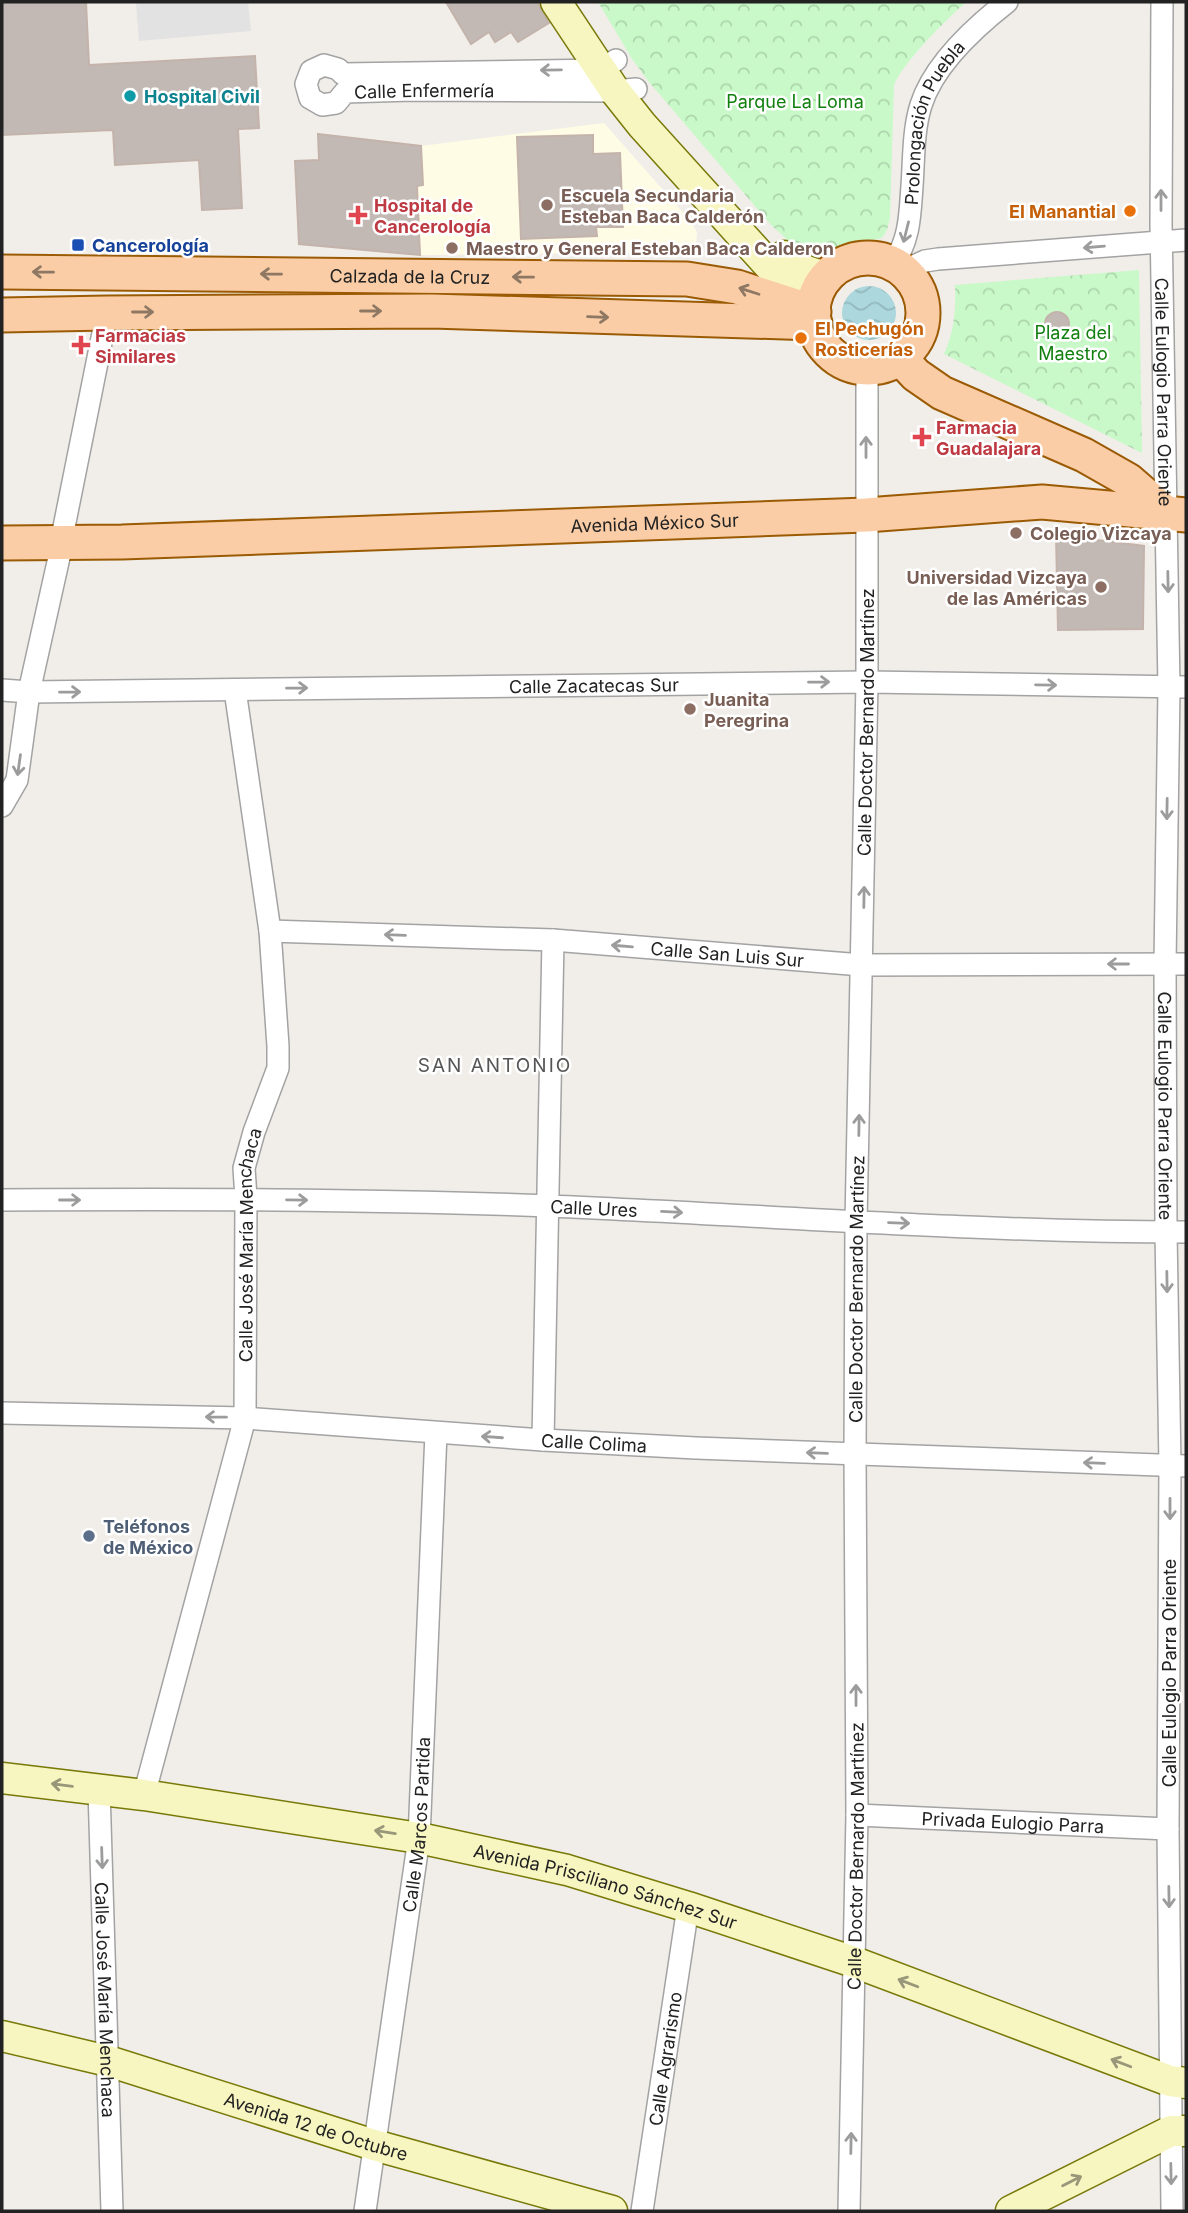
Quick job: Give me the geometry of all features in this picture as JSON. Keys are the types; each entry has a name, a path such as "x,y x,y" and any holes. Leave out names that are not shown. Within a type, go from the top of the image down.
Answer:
{"main road":[{"path":"556,2 617,77 789,261 814,274 819,337 829,351 843,362 860,368 878,368 894,362 909,350 920,334 924,316 922,297 913,280 898,267 882,259 863,257 846,262 818,302"},
{"path":"580,2 617,77"},
{"name":"Calzada de la Cruz","path":"2,272 687,279 818,302"},
{"path":"322,275 326,312"},
{"name":"Calzada de la Cruz","path":"2,315 432,311 818,302"},
{"path":"900,358 916,375 943,393 1084,454 1128,480 1177,515"},
{"path":"1037,434 1056,449 1069,471 1066,486 1042,502"},
{"name":"Avenida México Sur","path":"2,555 62,543 866,515 1042,502 1177,515"},
{"name":"Avenida México Sur","path":"2,533 62,543"},
{"path":"2,543 122,542"},
{"name":"Avenida Prisciliano Sánchez Sur","path":"2,1777 144,1795 419,1838 567,1870 854,1962 1178,2082"},
{"name":"Avenida 12 de Octubre","path":"9,2039 108,2062 374,2145 612,2211"},
{"path":"1012,2211 1179,2131"}],"street":[{"name":"Prolongación Puebla","path":"898,267 910,218 917,124 922,104 943,66 973,30 1007,2"},
{"name":"Calle Eulogio Parra Oriente","path":"1162,2 1161,241 1177,515 1178,687 1165,964 1176,1232 1178,1466 1168,1829 1179,2131 1172,2211"},
{"name":"Calle Enfermería","path":"412,81 617,77"},
{"path":"898,267 938,259 1186,240"},
{"path":"2,806 17,780 29,692 62,543 107,313"},
{"name":"Calle Doctor Bernardo Martínez","path":"849,2211 857,1815 856,1222 867,682 867,368"},
{"name":"Calle Zacatecas Sur","path":"2,690 29,692 867,682 1178,687"},
{"name":"Calle José María Menchaca","path":"144,1795 246,1418 244,1168 254,1132 278,1068 270,931 235,690"},
{"name":"Calle San Luis Sur","path":"270,931 553,940 862,965 1186,964"},
{"path":"543,1440 553,940"},
{"name":"Calle Ures","path":"2,1200 246,1198 549,1206 856,1222 1176,1232"},
{"name":"Calle Colima","path":"3,1420 246,1418 543,1440 855,1455 1178,1466"},
{"name":"Calle Marcos Partida","path":"365,2211 419,1838 436,1433"},
{"name":"Calle José María Menchaca","path":"99,1790 112,2211"},
{"name":"Privada Eulogio Parra","path":"857,1815 1168,1829"},
{"name":"Calle Agrarismo","path":"642,2211 688,1907"}],"shaded area":[{"path":"248,2 251,31 139,41 136,3"},
{"name":"Escuela Secundaria Esteban Baca Calderón","path":"604,123 693,224 697,233 696,244 680,252 420,255 417,186 423,185 421,146"}],"green space":[{"name":"Parque La Loma","path":"598,2 966,2 916,53 894,85 890,218 882,238 830,249 792,244 771,225 649,82"},
{"name":"Plaza del Maestro","path":"1139,270 1142,453 944,354 954,321 955,285"}],"water":[{"path":"869,286 888,294 896,313 888,332 869,340 850,332 842,313 850,294"}],"building":[{"name":"Hospital Civil","path":"2,2 86,2 89,65 255,56 259,128 238,129 242,208 202,210 199,160 115,165 113,130 2,135"},
{"path":"446,2 537,2 549,23 518,42 511,32 495,42 489,32 471,44"},
{"name":"Hospital de Cancerología","path":"318,134 421,146 423,185 417,186 420,255 299,244 295,161 319,160"},
{"path":"593,135 593,154 620,153 623,227 596,227 597,236 521,239 517,137"},
{"path":"1057,312 1068,319 1069,324 1062,335 1057,336 1046,329 1045,324 1052,313"},
{"name":"Universidad Vizcaya de las Américas","path":"1056,535 1144,546 1143,629 1058,630"}],"place":[{"name":"Hospital Civil","path":"130,96"},
{"name":"Escuela Secundaria Esteban Baca Calderón","path":"547,205"},
{"name":"El Manantial","path":"1130,211"},
{"name":"Hospital de Cancerología","path":"358,215"},
{"name":"Cancerología","path":"78,245"},
{"name":"Maestro y General Esteban Baca Calderon","path":"452,248"},
{"name":"El Pechugón Rosticerías","path":"801,338"},
{"name":"Farmacias Similares","path":"81,345"},
{"name":"Farmacia Guadalajara","path":"922,437"},
{"name":"Colegio Vizcaya","path":"1016,533"},
{"name":"Universidad Vizcaya de las Américas","path":"1101,587"},
{"name":"Juanita Peregrina","path":"690,709"},
{"name":"Teléfonos de México","path":"89,1536"}],"district":[{"name":"SAN ANTONIO","path":"495,1065"}]}
